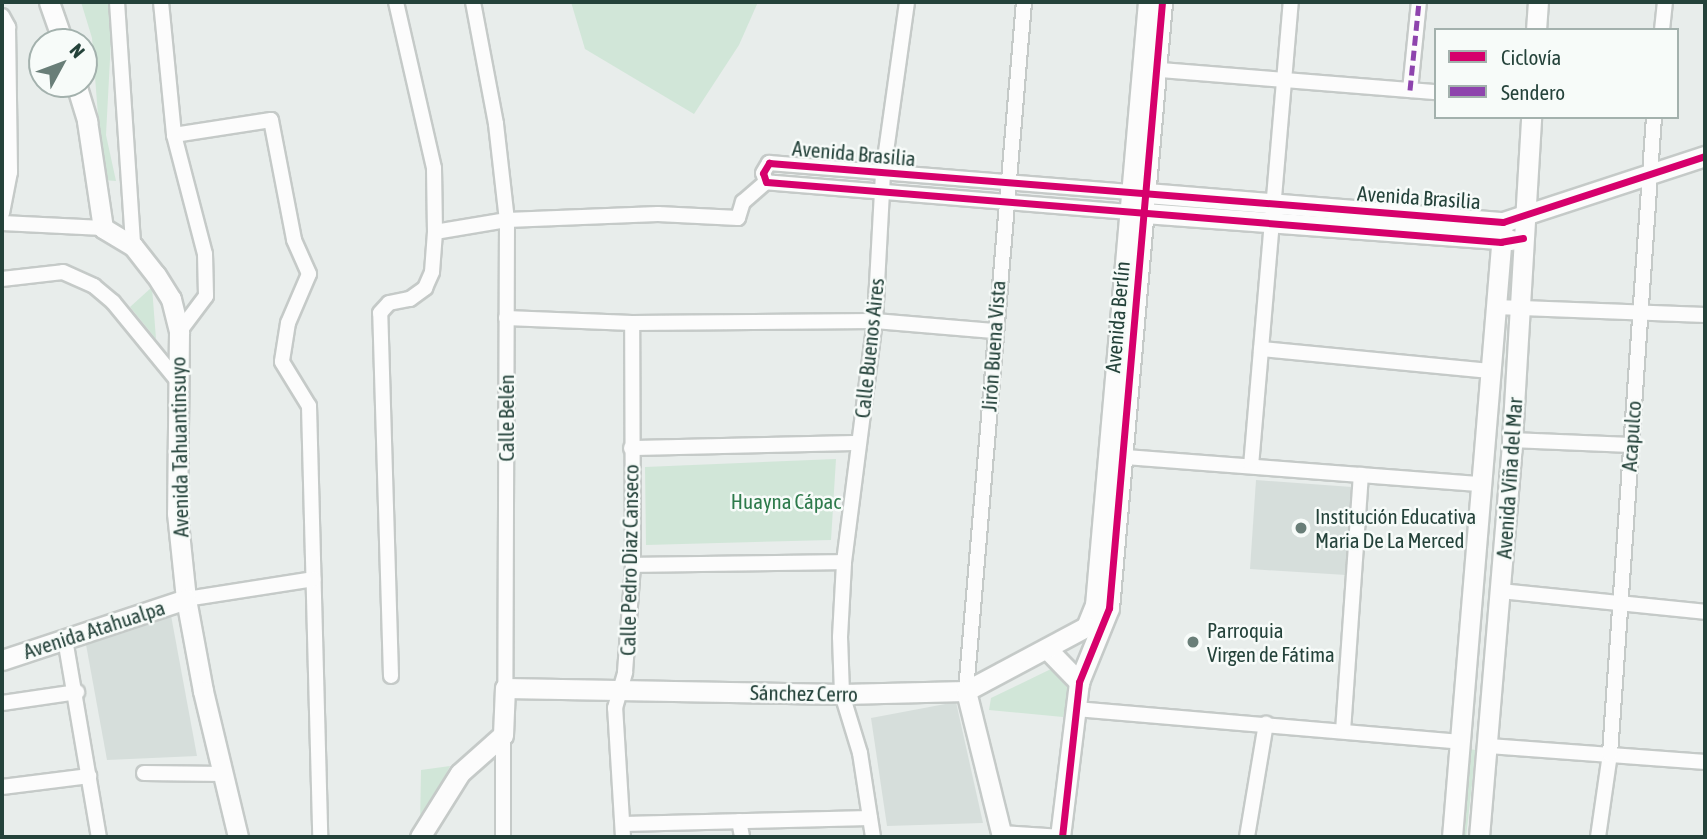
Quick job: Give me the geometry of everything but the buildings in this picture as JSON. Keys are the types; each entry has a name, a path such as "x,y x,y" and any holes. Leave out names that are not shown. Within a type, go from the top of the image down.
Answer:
{"street":[{"path":"49,2 58,28"},
{"path":"117,2 133,246"},
{"path":"161,2 174,135 205,254 206,296 178,332"},
{"path":"391,676 380,313 389,303 410,299 425,288 432,272 435,232 434,168 396,2"},
{"name":"Calle Belén","path":"473,2 496,124 507,220 503,837"},
{"name":"Calle Buenos Aires","path":"873,837 860,753 842,694 844,562 875,321 883,173 906,2"},
{"name":"Jirón Buena Vista","path":"966,691 1005,182 1024,2"},
{"name":"Avenida Berlín","path":"1079,681 1093,631 1109,608 1115,456 1149,69 1148,2"},
{"name":"Avenida Berlín","path":"1149,69 1163,2"},
{"path":"1251,466 1291,2"},
{"path":"1410,90 1419,2"},
{"path":"1536,28 1538,2"},
{"path":"1662,28 1665,2"},
{"path":"2,16 8,27 10,172 2,212"},
{"path":"1149,69 1434,92"},
{"path":"2,223 103,228 88,121 81,98"},
{"name":"Avenida Viña del Mar","path":"1479,837 1489,746 1512,440 1531,119"},
{"name":"Acapulco","path":"1598,837 1609,754 1654,119"},
{"path":"174,135 271,120 293,240 309,274 285,337 282,362 309,407 320,837"},
{"name":"Avenida Brasilia","path":"1137,202 1004,201 883,192 766,182 763,173 769,163 1005,182 1137,202 1273,213 1503,222 1705,156"},
{"path":"435,232 507,220 658,214 738,218 743,202 766,182"},
{"name":"Avenida Brasilia","path":"1273,213 1502,242 1523,238"},
{"name":"Avenida Viña del Mar","path":"1452,837 1503,222"},
{"name":"Avenida Tahuantinsuyo","path":"103,228 133,246 171,299 178,332 177,513 186,599 238,837"},
{"path":"2,279 63,272 94,286 113,302 176,379"},
{"path":"1496,307 1641,310 1705,315"},
{"path":"506,318 632,323 875,321 994,331"},
{"name":"Calle Pedro Diaz Canseco","path":"623,831 615,708 620,689 633,565 632,323"},
{"path":"1261,349 1491,371"},
{"path":"1512,440 1630,445"},
{"path":"631,448 858,443"},
{"path":"1115,456 1481,484"},
{"path":"1343,731 1361,475"},
{"path":"633,565 844,562"},
{"path":"186,599 313,579"},
{"path":"1500,592 1620,606 1705,612"},
{"name":"Avenida Atahualpa","path":"2,660 186,599"},
{"name":"Sánchez Cerro","path":"505,688 842,694 966,691 1093,631"},
{"path":"65,639 77,692 99,837"},
{"path":"966,691 1002,835 1061,837 1079,681 1048,650"},
{"path":"2,703 77,692"},
{"path":"1077,709 1460,742"},
{"path":"1247,837 1266,724"},
{"path":"420,837 460,773 503,735"},
{"path":"1489,746 1705,762"},
{"path":"144,773 224,774"},
{"path":"2,787 89,776"},
{"path":"623,831 738,821 870,818"},
{"path":"738,821 741,837"}],"shaded area":[{"name":"Institución Educativa Maria De La Merced","path":"1256,480 1352,487 1346,575 1250,569"},
{"path":"170,610 197,756 107,760 85,639"},
{"path":"956,702 983,823 887,826 871,718"}],"green space":[{"path":"81,2 113,2 106,135 116,181 103,180 97,98 98,28 89,28"},
{"path":"571,2 758,2 739,45 694,114 585,49"},
{"path":"152,287 156,339 130,307"},
{"name":"Huayna Cápac","path":"836,459 831,540 646,545 645,467"},
{"path":"1051,669 1071,692 1063,717 989,710 991,698"},
{"path":"1469,749 1476,750 1466,837 1459,837"},
{"path":"450,766 420,828 421,770"}],"marked path":[{"path":"1410,90 1419,2"}],"cycle path":[{"path":"1062,837 1079,682 1109,608 1162,2"},
{"path":"1523,238 1501,242 766,182 763,173 769,163 1503,222 1705,156"}],"place":[{"name":"Institución Educativa Maria De La Merced","path":"1301,528"},
{"name":"Parroquia Virgen de Fátima","path":"1193,642"}]}
